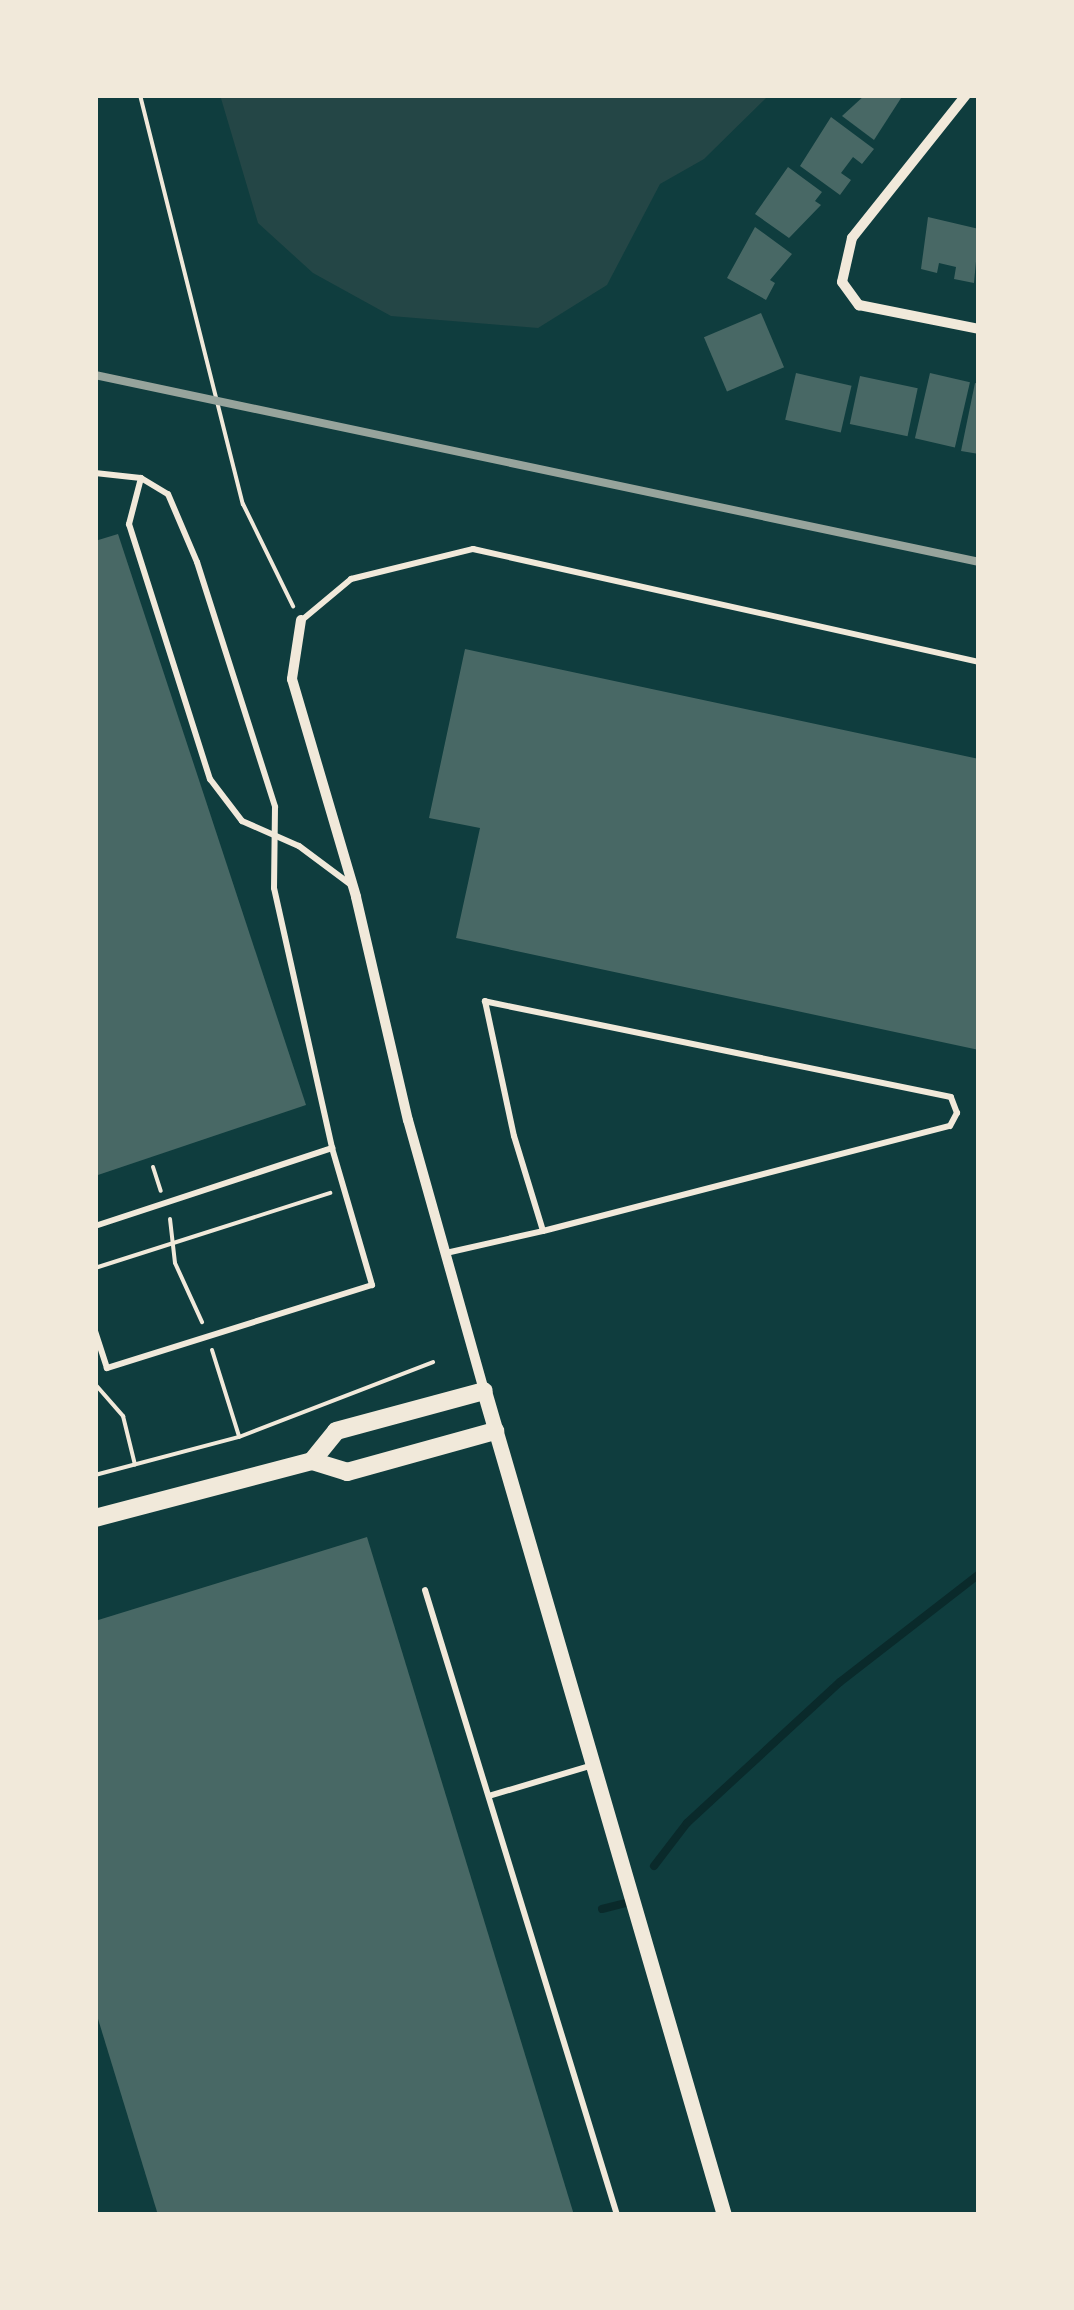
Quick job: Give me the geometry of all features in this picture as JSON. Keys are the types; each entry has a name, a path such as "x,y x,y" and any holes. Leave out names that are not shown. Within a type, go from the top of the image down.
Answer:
{"main road":[{"path":"312,1461 336,1431 484,1390"},
{"path":"95,1518 312,1461 347,1472 496,1431"}],"street":[{"path":"966,95 852,238 843,262 846,295 859,305 979,329"},
{"path":"301,620 292,678 353,886 445,1253 724,2215"}],"lane":[{"path":"95,473 141,478 168,494 197,562 275,808 274,888 332,1148 372,1285 107,1368 95,1330"},
{"path":"141,478 129,524 210,779 242,822 299,846 353,886"},
{"path":"301,620 351,579 473,550 979,662"},
{"path":"445,1253 543,1231 950,1126 958,1113 951,1096 485,1001 514,1136 543,1231"},
{"path":"95,1226 332,1148"},
{"path":"426,1590 617,2215"},
{"path":"489,1796 596,1764"}],"path":[{"path":"140,95 243,504 301,620"},
{"path":"153,1167 185,1294 208,1336 239,1437"},
{"path":"95,1268 344,1188"},
{"path":"95,1474 239,1437 433,1362"},
{"path":"95,1384 123,1416 135,1464"}],"shaded area":[{"path":"220,95 769,95 704,159 660,184 607,285 538,328 391,316 313,273 258,223"}],"building":[{"path":"865,95 903,95 874,140 842,116"},
{"path":"831,117 874,149 862,164 853,157 841,173 851,180 840,195 800,166"},
{"path":"788,167 822,192 815,201 821,205 789,238 755,214"},
{"path":"928,217 979,229 974,283 954,279 956,267 939,263 937,273 921,269"},
{"path":"755,227 792,254 770,280 775,283 766,300 727,278"},
{"path":"761,313 784,367 727,392 704,337"},
{"path":"796,373 852,386 841,433 785,420"},
{"path":"930,373 970,382 955,448 915,438"},
{"path":"860,376 918,388 908,436 850,424"},
{"path":"975,383 979,384 979,454 961,451"},
{"path":"118,534 306,1105 95,1176 95,541"},
{"path":"465,649 979,759 979,1050 456,938 480,828 429,818"},
{"path":"367,1537 574,2215 158,2215 95,2009 95,1621"}],"waterway":[{"path":"654,1866 687,1823 840,1682 979,1574"},
{"path":"602,1909 626,1903"}],"railway":[{"path":"95,375 979,562"}]}
